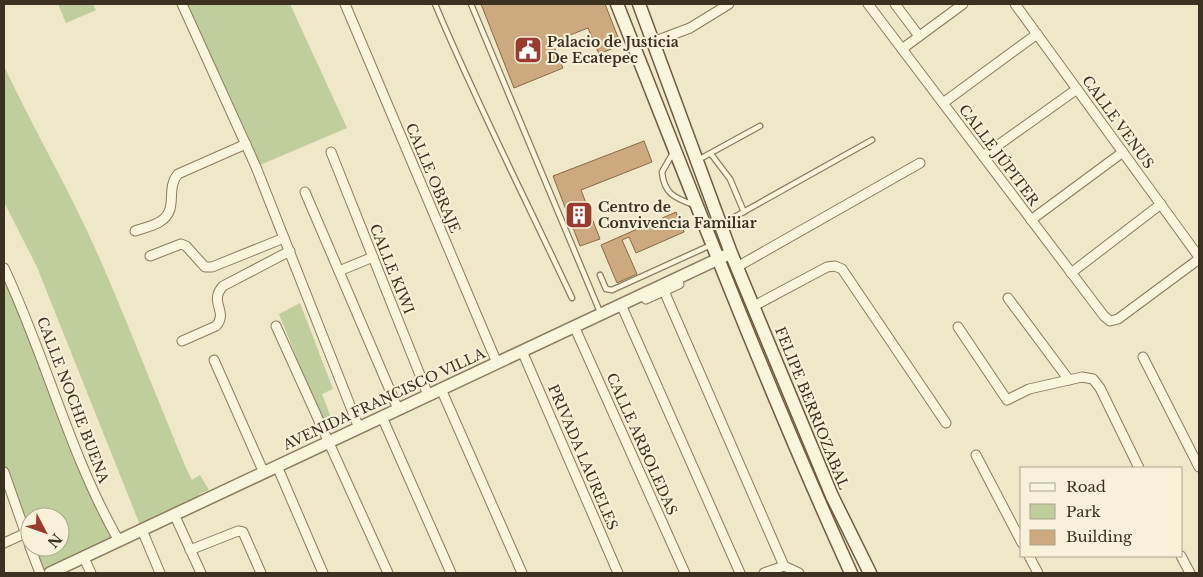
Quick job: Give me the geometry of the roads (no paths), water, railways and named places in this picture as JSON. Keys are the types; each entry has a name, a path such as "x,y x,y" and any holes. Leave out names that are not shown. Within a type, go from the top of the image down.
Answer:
{"main road":[{"path":"618,4 716,259 819,503 851,573"},
{"name":"FELIPE BERRIOZABAL","path":"638,4 654,42 731,252 832,496 870,573"}],"street":[{"path":"182,4 246,144 359,428"},
{"name":"CALLE OBRAJE","path":"345,4 497,363"},
{"path":"654,42 690,28 729,4"},
{"name":"CALLE JÚPITER","path":"868,4 1071,273 1104,316 1110,321 1118,319 1199,258"},
{"path":"895,4 919,36"},
{"path":"902,49 963,4"},
{"name":"CALLE VENUS","path":"1015,4 1199,258"},
{"path":"943,103 1037,34"},
{"path":"983,156 1077,89"},
{"path":"135,231 161,221 169,212 172,181 178,174 246,144"},
{"name":"CALLE KIWI","path":"331,152 428,395"},
{"path":"1031,220 1123,152"},
{"path":"737,266 920,163"},
{"path":"305,192 398,409"},
{"path":"1071,273 1161,204"},
{"path":"150,256 181,244 192,252 205,267 212,267 284,238"},
{"path":"182,341 216,326 220,321 221,314 216,301 217,293 223,286 290,251"},
{"name":"AVENIDA FRANCISCO VILLA","path":"50,573 574,326 604,315 731,252"},
{"path":"339,271 373,257"},
{"path":"754,306 828,268 835,266 842,269 946,423"},
{"name":"CALLE NOCHE BUENA","path":"4,268 39,349 102,512 120,541"},
{"path":"604,315 623,309 679,284"},
{"path":"664,291 784,566 799,573"},
{"path":"1008,298 1069,380"},
{"path":"623,309 740,573"},
{"path":"276,326 330,441 388,573"},
{"name":"CALLE ARBOLEDAS","path":"574,326 685,573"},
{"path":"958,327 1007,400 1029,388 1082,377 1093,380 1100,388 1139,467"},
{"name":"PRIVADA LAURELES","path":"522,351 618,573"},
{"path":"1143,357 1199,468"},
{"path":"214,360 264,472"},
{"path":"441,389 522,573"},
{"path":"382,417 451,573"},
{"path":"976,455 1020,539"},
{"path":"277,466 323,573"},
{"path":"4,472 20,517"},
{"path":"174,514 200,573"},
{"path":"142,530 160,573"},
{"path":"190,550 238,531 243,532 261,573"},
{"path":"4,543 20,536"},
{"path":"34,557 40,573"},
{"path":"1029,557 1038,573"},
{"path":"1182,557 1190,573"},
{"path":"84,558 91,573"},
{"path":"764,573 784,566"}],"lane":[{"path":"435,4 469,84 510,165 572,298"},
{"path":"471,4 604,315"},
{"path":"697,160 760,126"},
{"path":"721,225 872,140"},
{"path":"675,150 662,172 663,182 666,190 674,198 696,206"},
{"path":"711,154 730,178 744,212"},
{"path":"600,275 606,289 612,290 711,245"}],"place":[{"name":"Palacio de Justicia De Ecatepec","path":"528,50"},
{"name":"Centro de Convivencia Familiar","path":"579,215"}]}
